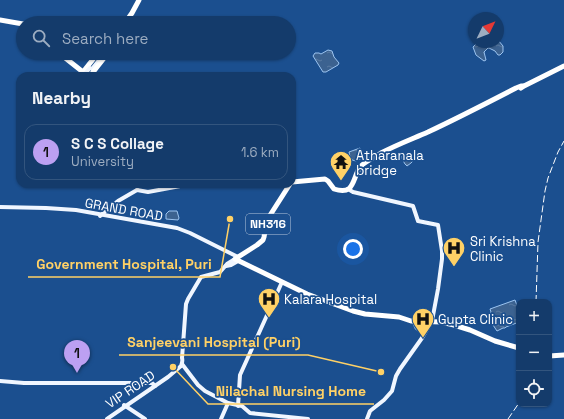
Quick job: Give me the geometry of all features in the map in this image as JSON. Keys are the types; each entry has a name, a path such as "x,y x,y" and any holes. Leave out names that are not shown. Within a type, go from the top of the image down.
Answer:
{"highway":[{"path":"130,16 140,0"},
{"path":"133,16 140,0"},
{"path":"0,20 16,23"},
{"path":"68,60 82,72"},
{"path":"88,72 94,60"},
{"path":"89,72 101,60"},
{"path":"296,183 325,180 333,190 344,192 352,187 360,174 361,166 372,158 392,147 421,136 564,66"},
{"name":"NH316","path":"238,259 264,237 269,215 288,188"},
{"path":"238,259 307,294 353,311 368,314 399,316 413,321 441,322 458,326 495,342 516,347"},
{"path":"238,259 309,293 353,309 366,312 368,314"},
{"path":"552,356 564,355"}],"main road":[{"path":"88,72 98,60"},
{"path":"352,187 356,193 412,206 418,221 438,225 442,251 438,289 432,321 400,369 396,376 392,391 370,411 367,419"},
{"path":"101,215 118,201 137,190 148,192 170,188"},
{"name":"GRAND ROAD","path":"0,208 101,215 182,232 238,259"},
{"path":"238,259 218,273 200,278 188,299 185,310 182,364 198,385 205,391 228,403 243,407 250,413 308,419"},
{"path":"238,406 240,375 282,282"},
{"name":"VIP ROAD","path":"107,419 172,372 178,366 182,358"},
{"name":"VIP ROAD","path":"153,385 172,374 182,364"},
{"path":"0,382 26,385 65,386 94,384 153,385"},
{"path":"221,419 228,403"},
{"path":"124,406 144,419"},
{"name":"VIP ROAD","path":"104,419 124,406"}],"street":[{"path":"413,321 416,328 424,334"}],"water":[{"path":"473,48 488,48 484,52 486,60 484,61 476,55"},
{"path":"489,48 503,48 503,52 500,55 498,55 495,51"},
{"path":"328,50 332,51 334,57 339,63 326,72 323,72 313,56 315,53 321,54"},
{"path":"360,148 364,157 356,161 352,160 349,152"},
{"path":"411,153 414,160 407,166 401,157"},
{"path":"169,211 177,211 179,218 178,220 166,219 166,214"},
{"path":"515,300 516,323 497,331 493,325 490,309"}],"railway":[{"path":"536,299 538,242 545,191 548,178 564,141"},
{"path":"508,419 516,407"}],"place":[{"name":"Atharanala bridge","path":"341,182"},
{"name":"Government Hospital, Puri","path":"230,219"},
{"name":"Sri Krishna Clinic","path":"454,268"},
{"name":"Kalara Hospital","path":"269,318"},
{"name":"Gupta Clinic","path":"423,338"},
{"name":"Nilachal Nursing Home","path":"173,367"},
{"name":"Sanjeevani Hospital (Puri)","path":"381,372"},
{"name":"S C S Collage","path":"77,373"}]}
